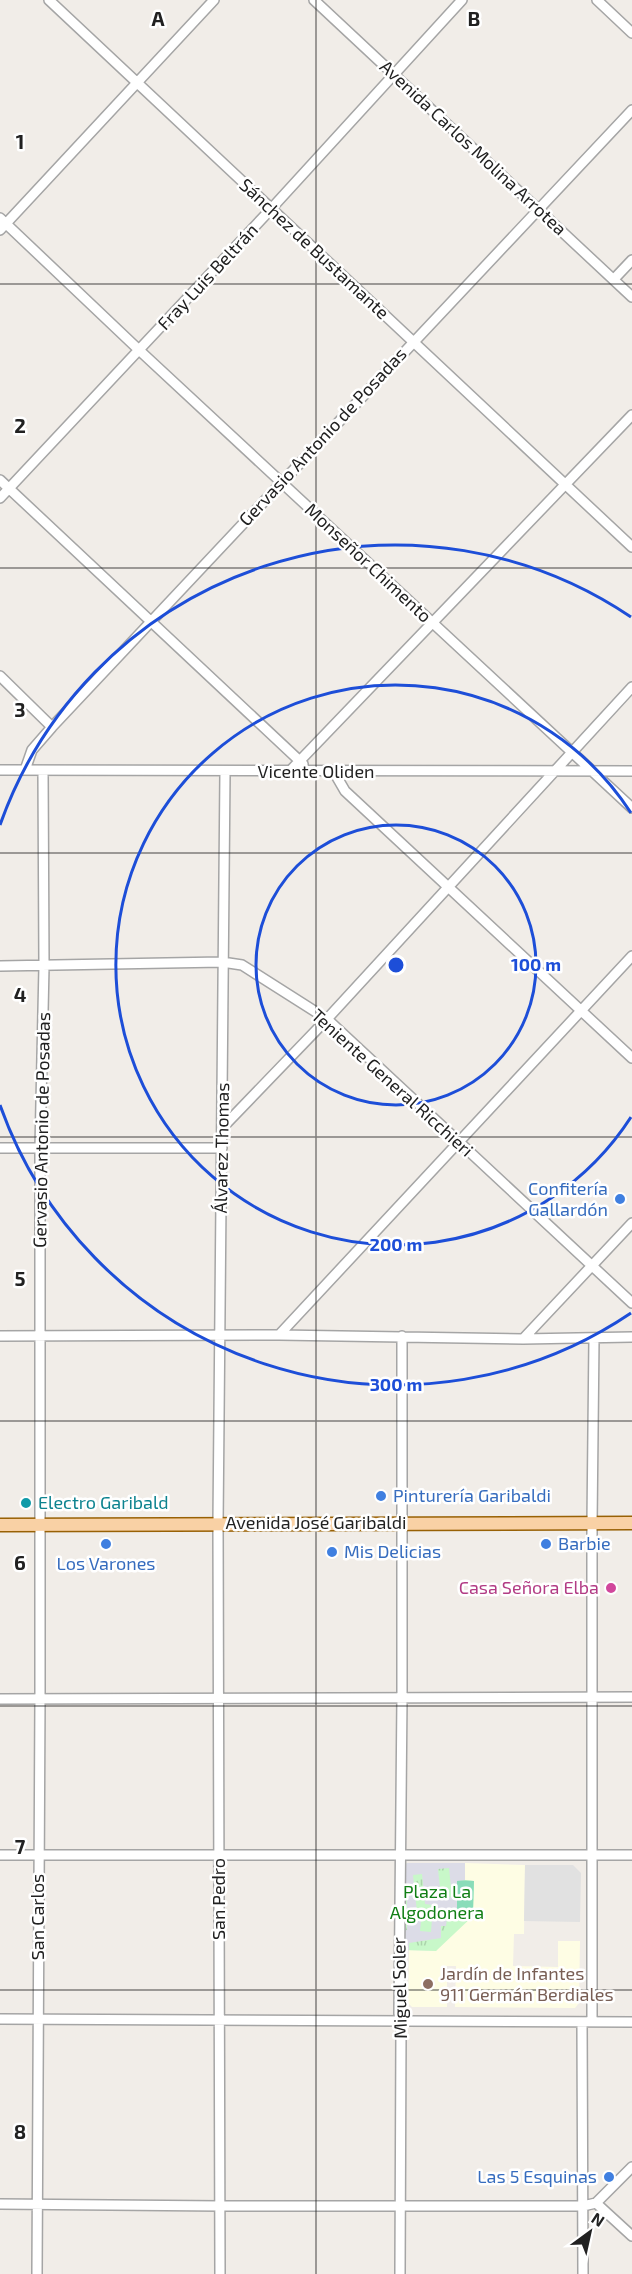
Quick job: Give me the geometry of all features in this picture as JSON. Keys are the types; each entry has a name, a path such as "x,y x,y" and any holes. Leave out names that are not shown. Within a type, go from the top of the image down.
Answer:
{"main road":[{"name":"Avenida José Garibaldi","path":"0,1524 632,1523"}],"street":[{"name":"Sánchez de Bustamante","path":"49,0 632,547"},
{"path":"2,224 214,0"},
{"name":"Avenida Carlos Molina Arrotea","path":"314,0 632,297"},
{"name":"Fray Luis Beltrán","path":"0,498 271,209 462,0"},
{"path":"597,0 632,33"},
{"name":"Gervasio Antonio de Posadas","path":"24,770 32,750 150,620 632,110"},
{"name":"Monseñor Chimento","path":"2,224 632,808"},
{"path":"614,279 632,260"},
{"path":"289,772 632,415"},
{"path":"0,480 312,771"},
{"path":"0,676 52,727"},
{"path":"223,1127 327,1019 632,687"},
{"name":"Vicente Oliden","path":"0,770 632,771"},
{"name":"Gervasio Antonio de Posadas","path":"39,1524 44,771"},
{"name":"Álvarez Thomas","path":"218,1524 225,772"},
{"path":"334,772 345,791 632,1058"},
{"path":"279,1335 632,956"},
{"name":"Teniente General Ricchieri","path":"0,966 222,962 242,965 327,1019 632,1304"},
{"path":"0,1149 222,1148"},
{"path":"523,1339 632,1223"},
{"path":"0,1336 279,1335 523,1339 632,1337"},
{"name":"Miguel Soler","path":"400,2274 402,1336"},
{"path":"592,2022 594,1338"},
{"name":"San Carlos","path":"37,2274 39,1524"},
{"name":"San Pedro","path":"218,1524 220,2274"},
{"path":"0,1699 632,1697"},
{"path":"0,1855 632,1856"},
{"path":"0,2019 632,2022"},
{"path":"582,2022 583,2274"},
{"path":"0,2204 583,2206 596,2203 632,2167"},
{"path":"596,2203 632,2236"}],"shaded area":[{"path":"407,1863 465,1863 465,1880 457,1881 457,1919 447,1919 446,1926 441,1926 441,1938 409,1943 409,1950 402,1950 403,1931 407,1930 407,1885 404,1883 404,1867","holes":["449,1868 452,1897 441,1898 438,1869","422,1874 425,1904 433,1905 431,1932 420,1931 422,1912 417,1912 413,1875"]},
{"path":"465,1863 525,1865 524,1934 514,1934 513,1966 558,1967 558,1941 580,1941 579,2003 575,2008 455,2007 456,1966 447,1966 447,2007 412,2007 408,2003 409,1950 436,1951 474,1881 465,1880"},
{"path":"525,1865 573,1865 581,1873 580,1922 524,1921"}],"green space":[{"name":"Plaza La Algodonera","path":"407,1863 465,1863 465,1880 474,1881 473,1916 436,1951 402,1950 404,1867"},
{"path":"457,1880 474,1881 473,1910 457,1910"}],"place":[{"name":"Confitería Gallardón","path":"620,1199"},
{"name":"Pinturería Garibaldi","path":"381,1496"},
{"name":"Electro Garibald","path":"26,1503"},
{"name":"Los Varones","path":"106,1544"},
{"name":"Barbie","path":"546,1544"},
{"name":"Mis Delicias","path":"332,1552"},
{"name":"Casa Señora Elba","path":"611,1588"},
{"name":"Jardín de Infantes 911 Germán Berdiales","path":"428,1984"},
{"name":"Las 5 Esquinas","path":"609,2177"}]}
